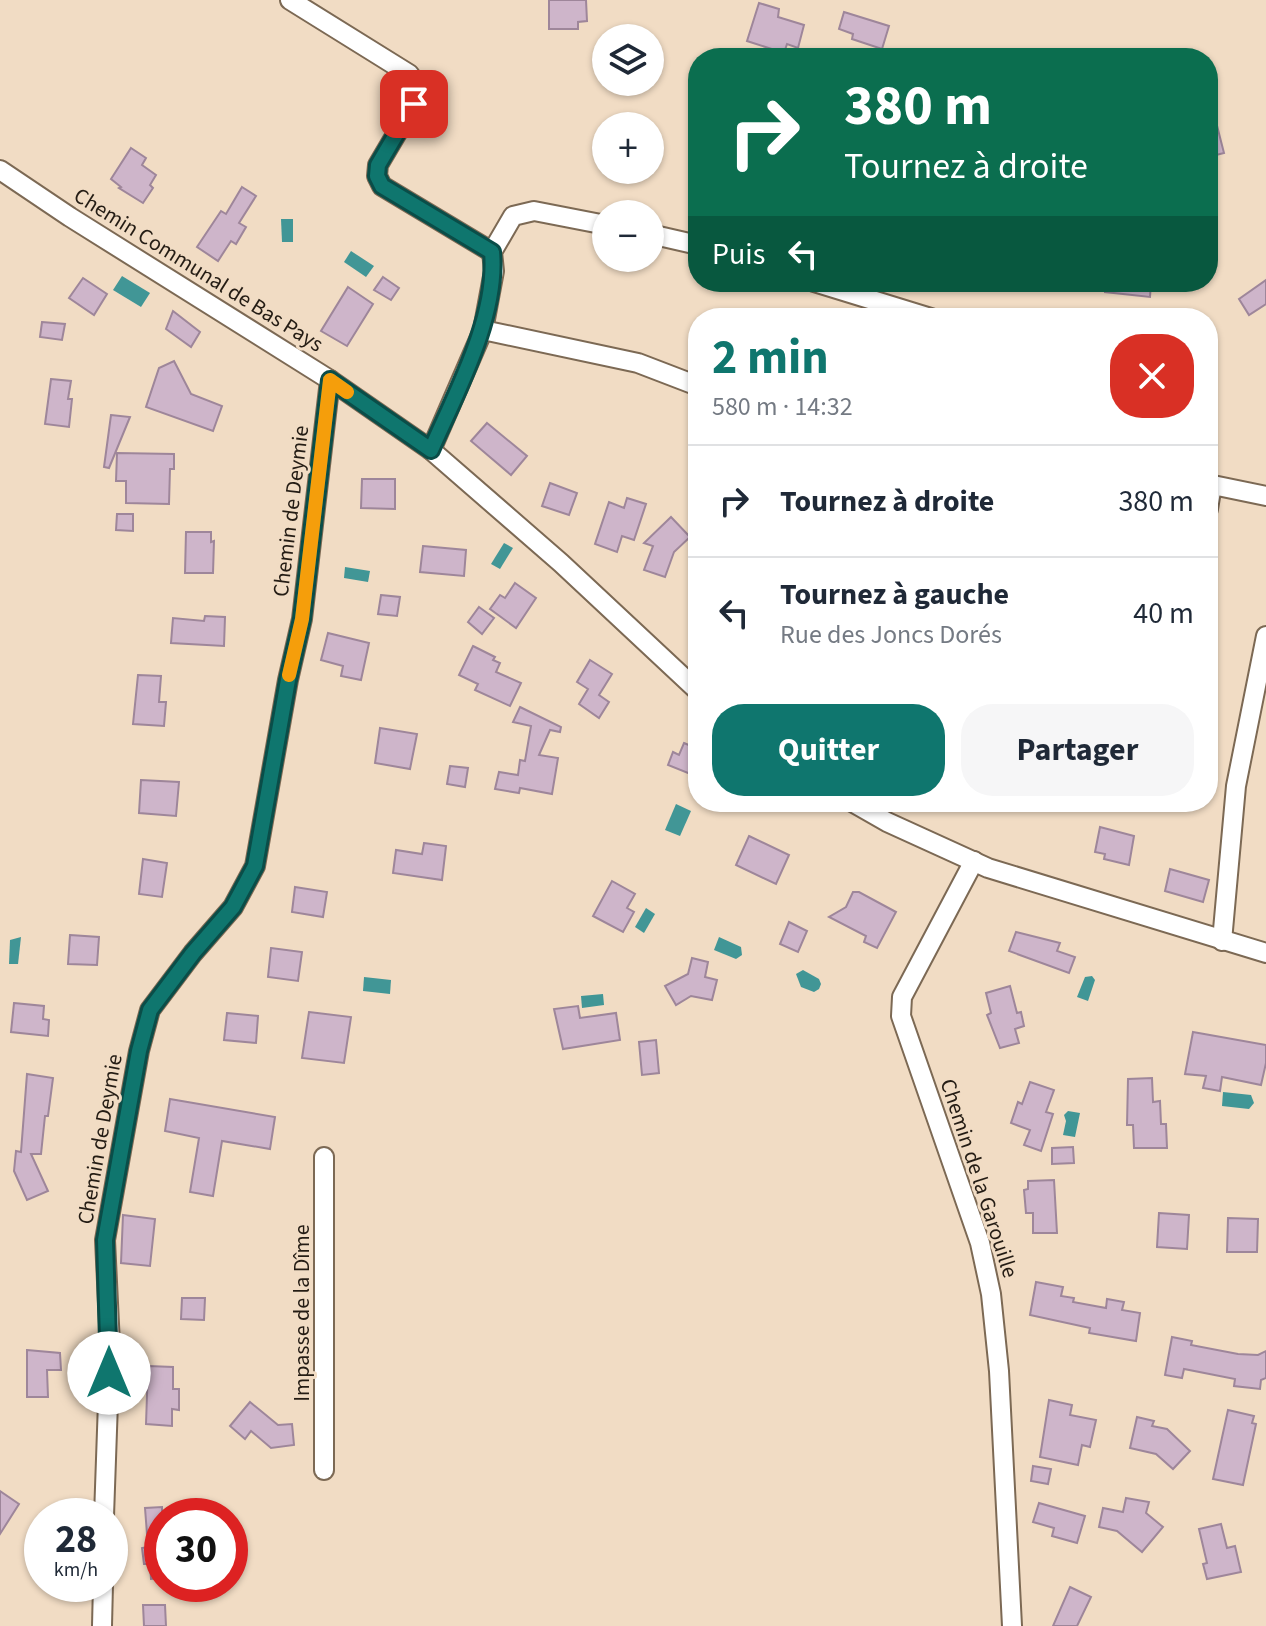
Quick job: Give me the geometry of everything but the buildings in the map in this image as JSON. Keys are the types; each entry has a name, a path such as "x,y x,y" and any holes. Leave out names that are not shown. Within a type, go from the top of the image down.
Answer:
{"street":[{"path":"290,0 409,74 418,86 414,104 378,165 377,176 382,186 492,252"},
{"name":"Chemin Communal de Bas Pays","path":"0,170 330,380 431,450 561,563 688,682"},
{"path":"431,450 483,330 494,271 492,252 513,216 534,211 592,222"},
{"path":"664,237 688,243"},
{"path":"846,292 898,308"},
{"path":"483,330 638,363 688,382"},
{"name":"Chemin de Deymie","path":"105,1498 110,1345 105,1240 139,1051 150,1010 233,907 255,866 302,619 330,380"},
{"path":"1218,487 1266,496"},
{"path":"1222,941 1236,786 1266,636"},
{"path":"870,812 988,868 1266,953"},
{"name":"Chemin de la Garouille","path":"974,861 902,997 901,1016 980,1243 991,1294 999,1371 1012,1626"},
{"name":"Impasse de la Dîme","path":"324,1157 324,1470"},
{"path":"102,1626 103,1602"}],"water":[{"path":"281,219 293,219 293,242 282,242"},
{"path":"351,251 374,266 366,277 344,262"},
{"path":"122,276 150,293 141,307 113,290"},
{"path":"504,543 513,548 500,569 491,564"},
{"path":"345,567 370,571 368,582 344,578"},
{"path":"676,804 691,812 680,836 665,830"},
{"path":"646,908 655,914 644,933 635,927"},
{"path":"21,937 18,964 9,964 10,940"},
{"path":"719,937 741,947 742,955 736,959 714,950"},
{"path":"803,970 819,979 819,989 814,992 801,987 796,974"},
{"path":"1092,976 1095,980 1088,1001 1077,997 1085,977"},
{"path":"364,977 391,980 390,994 363,991"},
{"path":"603,994 604,1005 582,1008 581,996"},
{"path":"1223,1092 1251,1095 1254,1103 1249,1109 1222,1106"},
{"path":"1068,1111 1080,1113 1075,1137 1063,1135 1064,1115"}],"slow traffic":[{"path":"289,675 302,619 330,380 347,392"}],"route":[{"path":"109,1373 105,1240 139,1051 150,1010 233,907 255,866 302,619 330,380 431,450 483,330 494,271 492,252 382,186 377,176 378,165 414,104"}]}
